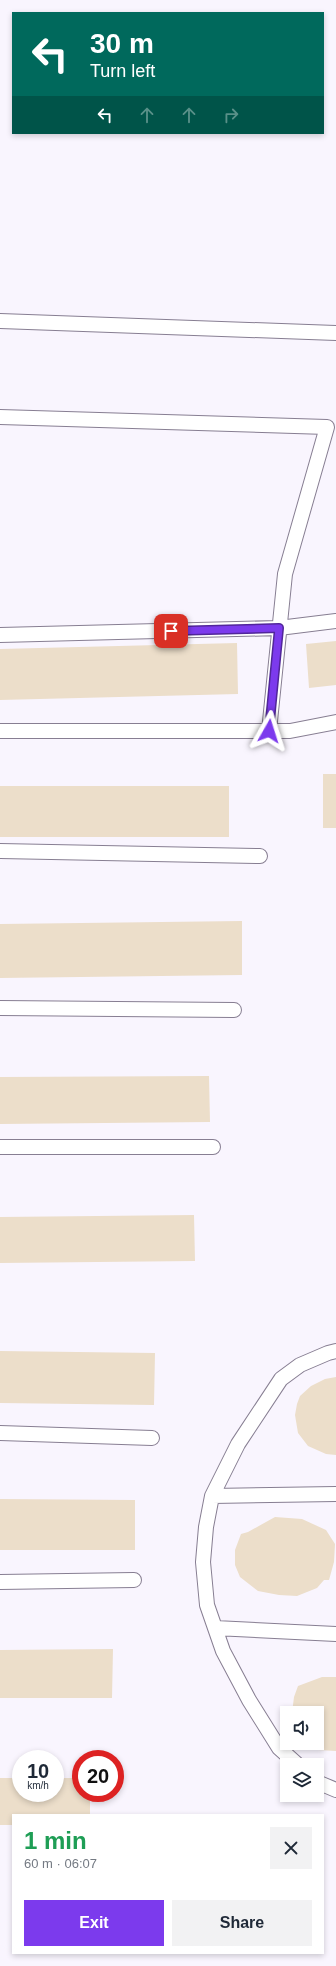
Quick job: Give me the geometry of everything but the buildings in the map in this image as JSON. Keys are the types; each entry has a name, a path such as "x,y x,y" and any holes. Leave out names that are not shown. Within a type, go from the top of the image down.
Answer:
{"lane":[{"path":"0,321 336,333"},
{"path":"0,417 332,427 285,574 269,731"},
{"path":"0,635 279,628 336,621"},
{"path":"0,731 290,731 336,722"},
{"path":"0,851 260,856"},
{"path":"0,1008 234,1010"},
{"path":"0,1147 213,1147"},
{"path":"290,1758 279,1748 249,1700 223,1651 207,1604 203,1562 206,1527 212,1496 238,1444 281,1379 300,1365 336,1351"},
{"path":"0,1433 152,1438"},
{"path":"212,1496 336,1494"},
{"path":"0,1582 134,1580"},
{"path":"215,1628 336,1634"},
{"path":"324,1785 336,1790"}],"route":[{"path":"171,631 279,628 269,731"}]}
